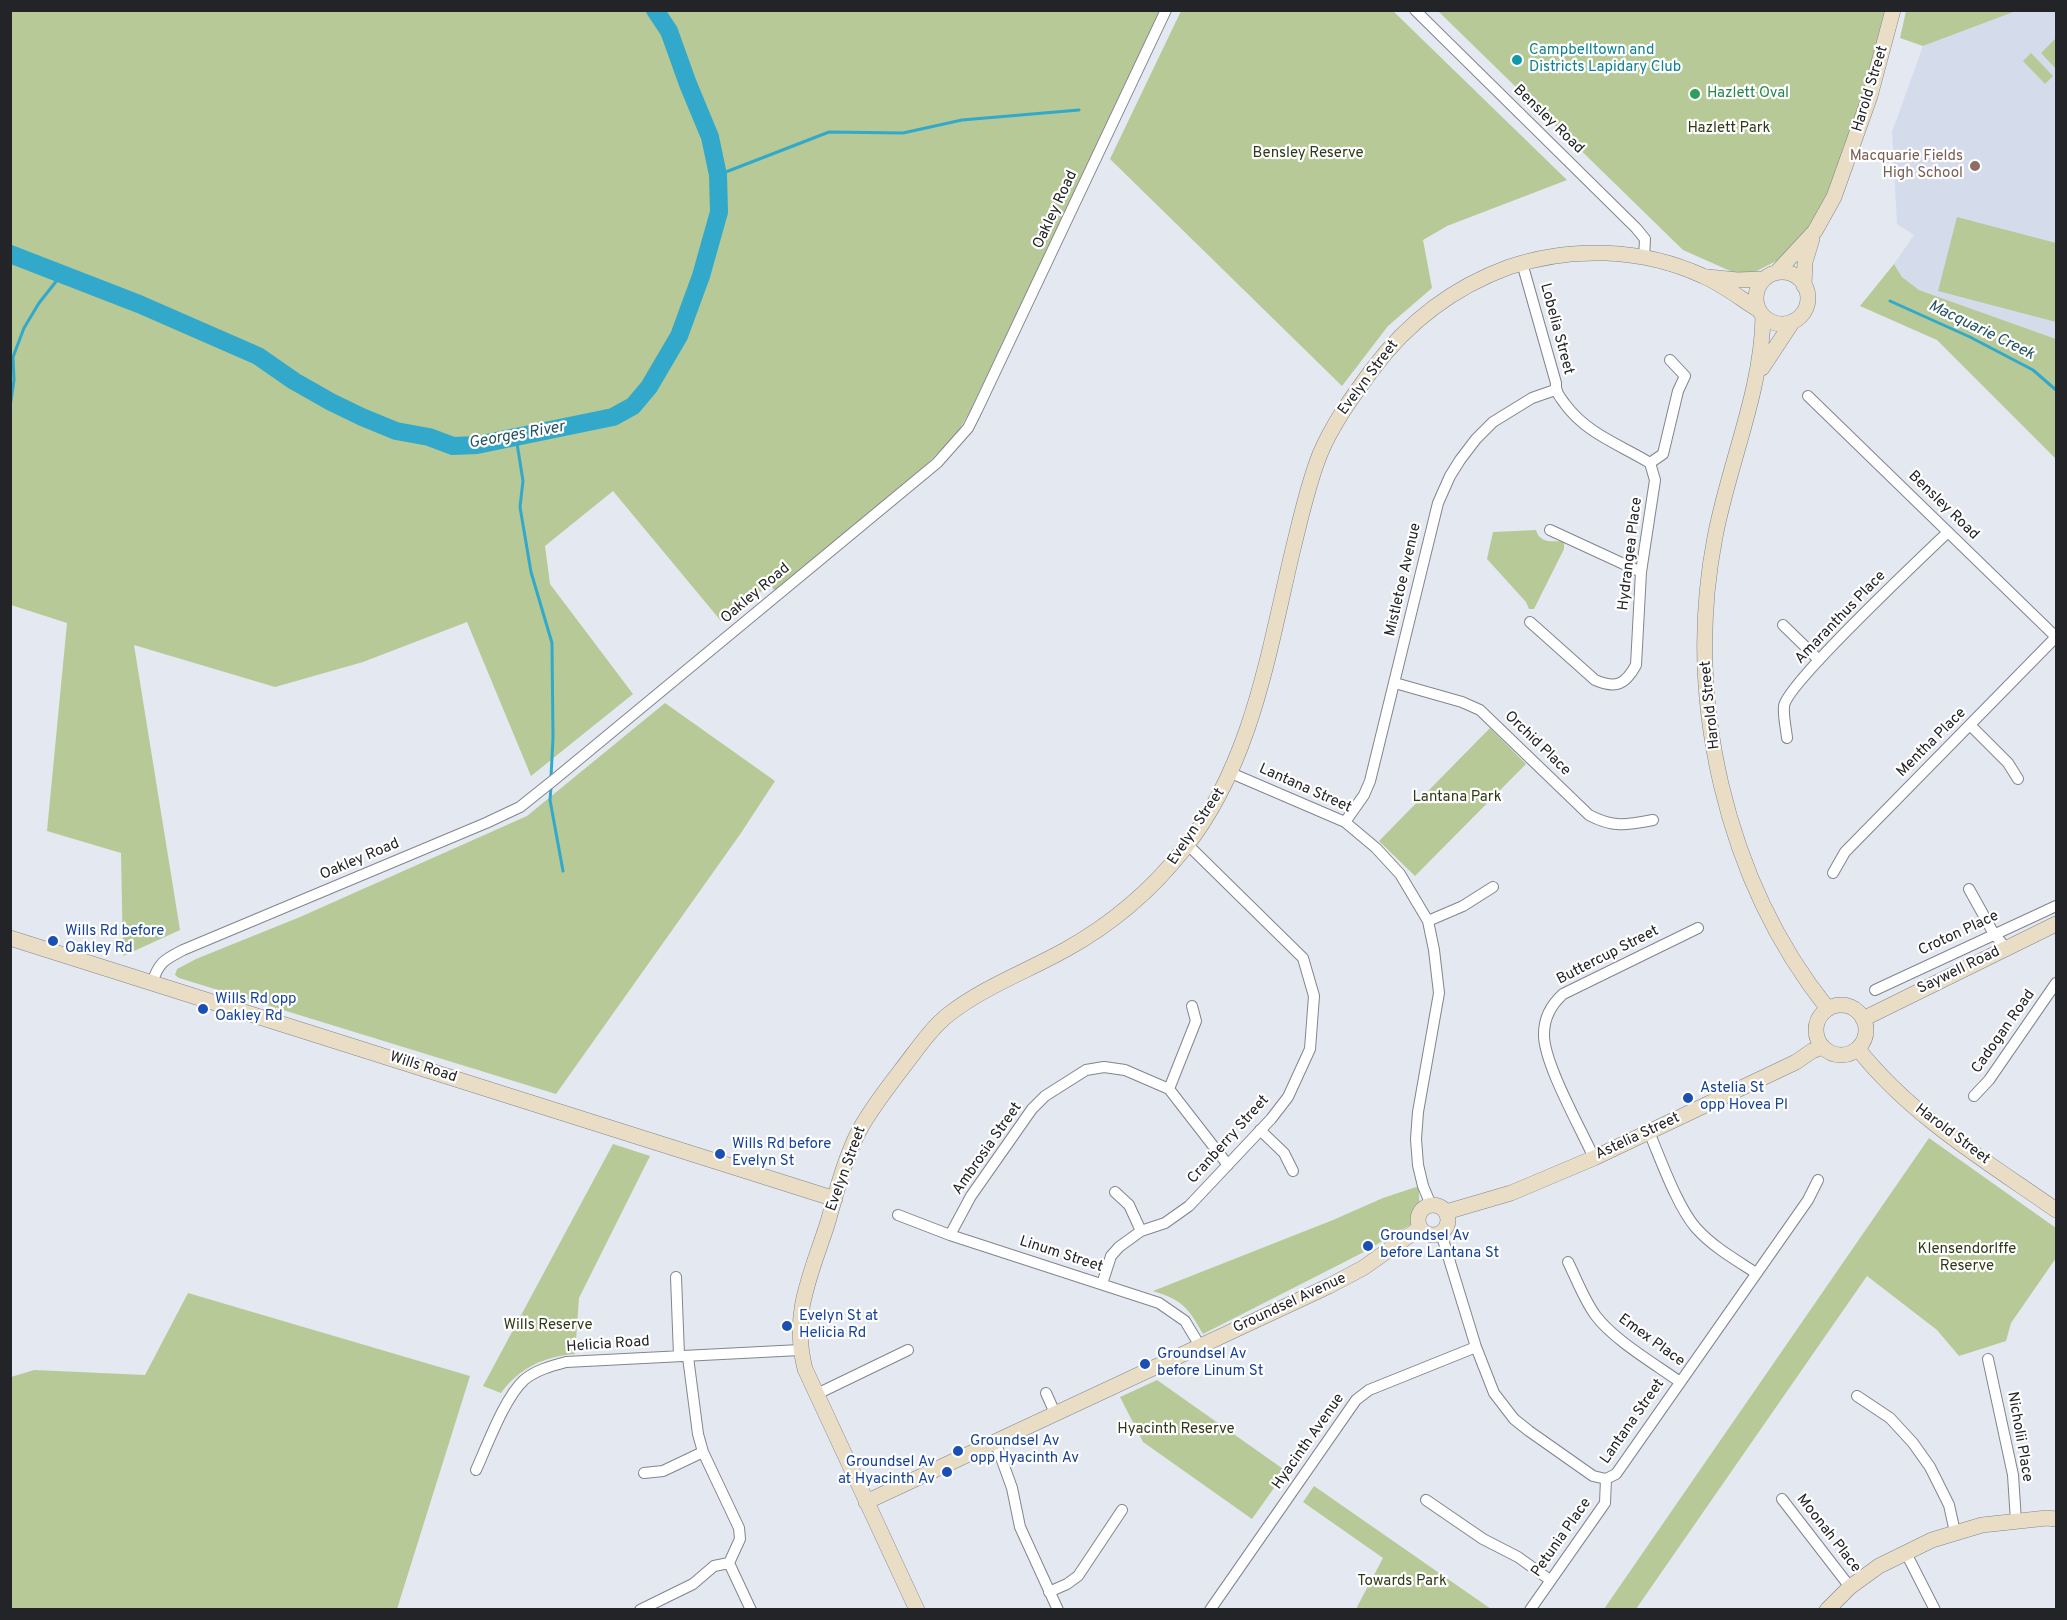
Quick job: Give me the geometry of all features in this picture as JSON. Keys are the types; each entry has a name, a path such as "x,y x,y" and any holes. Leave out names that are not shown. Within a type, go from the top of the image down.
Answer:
{"street":[{"name":"Oakley Road","path":"152,983 158,967 169,957 183,950 520,807 662,693 937,462 962,435 977,410 1166,10"},
{"name":"Bensley Road","path":"1415,10 1636,228 1645,239 1644,258"},
{"name":"Harold Street","path":"1804,286 1808,251 1815,231 1834,197 1852,152 1893,10"},
{"name":"Harold Street","path":"1770,276 1794,256 1815,231"},
{"name":"Evelyn Street","path":"917,1610 816,1394 800,1350 799,1324 802,1306 859,1131 890,1085 937,1025 976,996 1065,950 1111,921 1149,889 1188,845 1217,800 1231,773 1254,711 1314,469 1328,437 1342,413 1387,351 1418,320 1439,303 1470,284 1522,263 1548,257 1611,253 1644,258 1705,276 1737,280 1770,276"},
{"name":"Lobelia Street","path":"1522,263 1556,383 1555,390 1574,416 1608,441 1650,463"},
{"path":"1782,272 1795,276 1804,286 1806,306 1793,321 1780,324 1768,320 1761,313 1756,294 1770,276 1782,272"},
{"name":"Evelyn Street","path":"1705,276 1761,313"},
{"name":"Harold Street","path":"1761,313 1762,342 1756,379 1714,538 1708,589 1706,670 1711,727 1728,810 1751,879 1794,964 1828,1009"},
{"name":"Harold Street","path":"1756,379 1793,321"},
{"path":"1650,463 1663,454 1678,392 1685,376 1670,360"},
{"name":"Mistletoe Avenue","path":"1345,822 1364,795 1370,781 1438,503 1450,476 1476,439 1493,422 1532,398 1555,390"},
{"name":"Bensley Road","path":"1808,396 2056,637"},
{"name":"Hydrangea Place","path":"1530,622 1595,680 1607,685 1618,684 1629,678 1636,665 1641,572 1655,480 1650,463"},
{"path":"1550,530 1641,572"},
{"name":"Amaranthus Place","path":"1787,738 1784,705 1791,692 1819,660 1948,532"},
{"path":"1783,625 1819,660"},
{"name":"Mentha Place","path":"1833,873 1845,852 2056,637"},
{"name":"Orchid Place","path":"1395,683 1462,702 1480,710 1588,815 1603,822 1623,825 1653,820"},
{"path":"1970,725 2008,763 2018,779"},
{"name":"Lantana Street","path":"1231,773 1345,822 1376,848 1400,874 1428,921 1439,993 1418,1112 1416,1139 1418,1165 1431,1205"},
{"name":"Cranberry Street","path":"1102,1284 1112,1256 1119,1247 1141,1231 1165,1223 1189,1206 1260,1130 1288,1097 1310,1049 1314,996 1303,958 1188,845"},
{"path":"1428,921 1462,906 1493,887"},
{"path":"1969,889 1994,934 2006,948"},
{"name":"Croton Place","path":"1875,990 2056,906"},
{"name":"Saywell Road","path":"1863,1019 2056,924"},
{"name":"Buttercup Street","path":"1594,1158 1545,1053 1543,1032 1548,1013 1554,1002 1563,994 1698,928"},
{"name":"Wills Road","path":"10,938 835,1199"},
{"name":"Cadogan Road","path":"1974,1096 1989,1080 2056,983"},
{"path":"1169,1089 1196,1021 1192,1006"},
{"path":"1846,1006 1855,1010 1863,1019 1865,1036 1858,1048 1840,1055 1830,1053 1822,1047 1816,1034 1817,1024 1828,1009 1846,1006"},
{"name":"Astelia Street","path":"1446,1212 1511,1193 1594,1158 1822,1047"},
{"name":"Harold Street","path":"1858,1048 1886,1081 1917,1109 2056,1210"},
{"name":"Ambrosia Street","path":"950,1235 972,1196 1032,1109 1045,1096 1086,1071 1104,1067 1125,1070 1169,1089 1228,1165"},
{"path":"1260,1130 1284,1153 1293,1171"},
{"path":"1648,1132 1680,1202 1695,1227 1714,1244 1756,1273"},
{"name":"Lantana Street","path":"1441,1233 1476,1347 1494,1393 1514,1419 1593,1476 1606,1479 1616,1474 1808,1200 1818,1180"},
{"path":"1115,1192 1129,1205 1141,1231"},
{"path":"1431,1205 1440,1206 1446,1212 1448,1223 1441,1233 1430,1235 1420,1228 1418,1219 1423,1209 1431,1205"},
{"name":"Linum Street","path":"898,1215 950,1235 1160,1303 1185,1321 1200,1346"},
{"name":"Groundsel Avenue","path":"867,1502 1363,1268 1420,1228"},
{"name":"Emex Place","path":"1569,1262 1584,1296 1597,1317 1619,1337 1680,1382"},
{"path":"676,1276 683,1356 695,1422 703,1452 739,1528 740,1539 729,1563 751,1610"},
{"name":"Hyacinth Avenue","path":"1210,1610 1356,1400 1369,1390 1476,1347"},
{"name":"Helicia Road","path":"476,1470 511,1395 523,1381 541,1369 566,1362 800,1350"},
{"path":"816,1394 908,1350"},
{"name":"Nicholii Place","path":"1988,1359 2013,1475 2016,1521"},
{"path":"1046,1393 1055,1413"},
{"path":"1857,1396 1890,1418 1930,1467 1949,1505 1954,1532"},
{"path":"995,1441 1012,1488 1020,1527 1058,1610"},
{"path":"644,1473 663,1471 703,1452"},
{"name":"Petunia Place","path":"1530,1610 1605,1503 1606,1479"},
{"name":"Moonah Place","path":"1782,1499 1850,1587"},
{"path":"1426,1500 1483,1539 1518,1557 1550,1580"},
{"path":"1049,1592 1067,1584 1077,1576 1122,1510"},
{"path":"1827,1610 1850,1587 1879,1566 1932,1540 1982,1525 2056,1519"},
{"path":"1906,1553 1935,1610"},
{"path":"640,1610 693,1584 714,1566 729,1563"}],"shaded area":[{"name":"Macquarie Fields High School","path":"2016,11 2056,11 2056,339 1919,290 1902,277 1894,264 1914,235 1897,224 1892,132 1923,46"}],"green space":[{"name":"Bensley Reserve","path":"1392,10 1567,180 1447,226 1423,240 1432,288 1388,326 1342,386 1110,159 1181,11"},
{"path":"1906,10 2016,11 1923,46 1900,38"},
{"path":"10,11 1161,11 971,409 957,434 925,466 775,591 770,585 721,621 613,491 545,546 550,584 633,694 531,776 467,622 363,662 275,687 134,645 180,930 123,956 121,853 47,831 67,623 11,605"},
{"name":"Hazlett Park","path":"1438,11 1888,11 1848,141 1823,208 1790,254 1751,274 1737,274 1683,250"},
{"path":"2056,38 2056,69 2041,53"},
{"path":"2031,53 2053,76 2045,84 2023,61"},
{"path":"1957,217 2056,243 2056,322 1938,291"},
{"path":"1894,264 1902,277 1919,290 2056,339 2056,459 1937,340 1860,306"},
{"path":"1536,530 1543,540 1564,541 1564,549 1534,609 1529,609 1526,602 1487,559 1493,532"},
{"path":"665,703 775,781 741,833 556,1094 175,975 177,969 196,959 300,917 527,816"},
{"name":"Lantana Park","path":"1490,728 1526,764 1415,876 1379,841"},
{"name":"Klensendorlffe Reserve","path":"1929,1138 2056,1228 2056,1258 2011,1323 2006,1341 1959,1356 1937,1330 1867,1276 1636,1609 1604,1609"},
{"name":"Wills Reserve","path":"613,1144 650,1156 579,1298 575,1354 553,1357 524,1370 501,1393 483,1386"},
{"path":"1419,1188 1419,1203 1410,1225 1362,1253 1203,1334 1193,1317 1178,1301 1153,1291 1383,1198"},
{"path":"188,1293 470,1376 397,1609 11,1609 11,1377 34,1370 145,1375"},
{"name":"Hyacinth Reserve","path":"1157,1380 1286,1471 1252,1519 1143,1442 1120,1397"},
{"name":"Towards Park","path":"1314,1486 1491,1609 1358,1609 1383,1558 1303,1502"}],"waterway":[{"name":"Georges River","path":"10,254 139,304 258,356 294,381 331,402 396,431 429,437 453,446 477,445 613,417 633,406 649,387 679,336 701,276 719,212 718,175 710,137 669,31 655,10"},
{"path":"718,175 829,132 903,133 962,120 1079,110"},
{"path":"10,407 14,380 13,357 24,328 39,303 62,274"},
{"name":"Macquarie Creek","path":"1890,301 1970,337 2033,370 2056,390"},
{"path":"516,437 523,481 520,507 531,572 552,643 551,777"},
{"path":"551,787 550,800 563,871"}],"place":[{"name":"Campbelltown and Districts Lapidary Club","path":"1517,60"},
{"name":"Hazlett Oval","path":"1695,94"},
{"name":"Macquarie Fields High School","path":"1975,166"},
{"name":"Wills Rd before Oakley Rd","path":"53,941"},
{"name":"Wills Rd opp Oakley Rd","path":"203,1009"},
{"name":"Astelia St opp Hovea Pl","path":"1688,1098"},
{"name":"Wills Rd before Evelyn St","path":"720,1154"},
{"name":"Groundsel Av before Lantana St","path":"1368,1246"},
{"name":"Evelyn St at Helicia Rd","path":"787,1326"},
{"name":"Groundsel Av before Linum St","path":"1145,1364"},
{"name":"Groundsel Av opp Hyacinth Av","path":"958,1451"},
{"name":"Groundsel Av at Hyacinth Av","path":"947,1472"}]}
